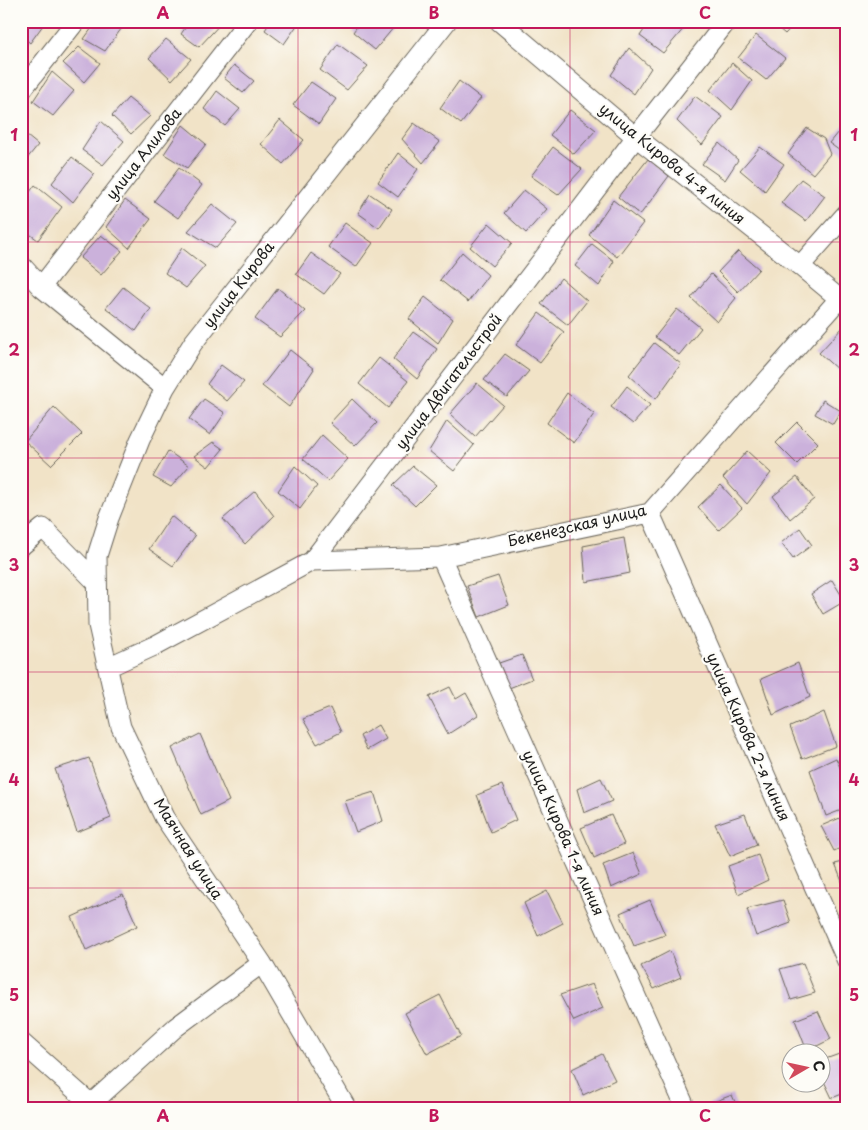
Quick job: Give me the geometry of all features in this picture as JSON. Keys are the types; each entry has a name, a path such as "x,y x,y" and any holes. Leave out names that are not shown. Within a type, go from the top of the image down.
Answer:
{"street":[{"path":"21,91 76,21"},
{"name":"улица Алилова","path":"41,287 248,21"},
{"name":"улица Кирова","path":"97,583 97,556 109,518 140,440 164,388 193,343 447,21"},
{"name":"улица Кирова 4-я линия","path":"500,21 636,137 843,302"},
{"name":"улица Двигательстрой","path":"108,667 154,646 312,561 727,21"},
{"path":"800,266 847,213"},
{"path":"21,265 41,287 164,388"},
{"name":"Бекенезская улица","path":"312,561 441,557 650,513 843,302"},
{"name":"улица Кирова 2-я линия","path":"650,513 847,960"},
{"path":"21,546 43,528 97,583"},
{"name":"улица Кирова 1-я линия","path":"441,557 686,1109"},
{"name":"Маячная улица","path":"97,583 98,625 121,727 164,817 262,964 347,1109"},
{"path":"21,1042 91,1104 176,1027 262,964"}],"building":[{"path":"21,21 46,21 30,43 21,35"},
{"path":"97,21 127,21 105,51 84,39"},
{"path":"190,21 223,21 199,47 181,34"},
{"path":"271,21 300,21 284,44 265,30"},
{"path":"361,21 386,21 394,27 375,50 353,32"},
{"path":"650,21 676,21 685,27 663,53 640,36"},
{"path":"770,21 797,21 785,34"},
{"path":"756,35 785,58 766,80 738,58"},
{"path":"166,39 191,59 172,80 149,58"},
{"path":"338,44 368,66 347,90 320,70"},
{"path":"79,47 100,63 84,82 63,63"},
{"path":"629,48 651,68 634,94 611,75"},
{"path":"732,63 752,81 732,110 710,90"},
{"path":"234,65 254,81 243,93 224,78"},
{"path":"52,72 74,91 53,116 33,101"},
{"path":"459,81 481,98 461,124 440,108"},
{"path":"311,82 336,99 319,124 293,105"},
{"path":"217,91 240,109 225,126 204,109"},
{"path":"695,96 723,117 702,145 677,121"},
{"path":"128,98 150,116 131,134 112,116"},
{"path":"570,110 596,130 574,154 550,135"},
{"path":"280,120 304,140 283,164 261,144"},
{"path":"101,121 124,141 103,165 82,150"},
{"path":"847,121 847,156 829,143"},
{"path":"414,123 440,142 423,163 402,139"},
{"path":"183,125 206,144 187,168 164,154"},
{"path":"807,128 824,139 830,154 813,174 788,154"},
{"path":"21,131 38,145 21,166"},
{"path":"719,143 738,160 725,180 702,164"},
{"path":"553,147 582,169 558,195 531,176"},
{"path":"760,147 784,164 765,191 740,170"},
{"path":"398,153 418,169 398,197 378,182"},
{"path":"72,157 94,174 73,202 52,183"},
{"path":"648,159 669,176 640,215 618,197"},
{"path":"179,168 202,185 178,218 154,201"},
{"path":"801,179 825,196 806,221 781,203"},
{"path":"35,185 62,207 38,240 21,228 21,204"},
{"path":"524,190 547,209 526,233 504,213"},
{"path":"370,194 392,209 379,228 358,213"},
{"path":"125,200 151,219 129,248 106,227"},
{"path":"613,200 643,223 617,257 589,235"},
{"path":"212,204 237,224 216,248 188,231"},
{"path":"345,223 373,243 356,267 328,247"},
{"path":"489,223 512,243 492,266 470,247"},
{"path":"101,235 122,251 101,275 80,258"},
{"path":"592,244 614,261 599,286 575,266"},
{"path":"182,248 205,266 186,288 165,273"},
{"path":"738,251 759,269 738,292 718,272"},
{"path":"462,252 488,275 468,302 440,280"},
{"path":"311,253 340,274 324,294 296,274"},
{"path":"711,274 736,298 717,322 691,298"},
{"path":"561,278 587,301 568,325 541,304"},
{"path":"123,287 151,309 136,331 106,308"},
{"path":"278,288 305,311 280,337 255,319"},
{"path":"425,297 453,319 438,343 409,319"},
{"path":"677,309 701,328 679,355 655,337"},
{"path":"539,313 564,332 540,363 516,345"},
{"path":"844,326 847,328 847,363 839,371 819,353"},
{"path":"413,332 437,349 417,379 393,359"},
{"path":"654,343 681,364 656,399 629,375"},
{"path":"290,350 314,369 289,407 262,386"},
{"path":"505,354 529,371 507,397 484,380"},
{"path":"379,358 408,381 388,408 359,384"},
{"path":"221,365 244,382 227,401 207,384"},
{"path":"477,383 503,405 475,437 450,414"},
{"path":"627,386 650,405 633,424 611,407"},
{"path":"567,393 594,414 574,443 547,423"},
{"path":"204,399 225,413 210,435 189,419"},
{"path":"352,399 377,423 355,446 330,423"},
{"path":"823,400 841,411 833,424 815,414"},
{"path":"54,407 82,434 51,465 25,441"},
{"path":"447,421 474,445 454,471 429,451"},
{"path":"797,422 818,443 797,464 776,443"},
{"path":"322,435 348,459 328,481 303,459"},
{"path":"213,442 223,449 208,467 194,456"},
{"path":"168,451 189,466 171,487 153,477"},
{"path":"747,451 771,473 747,504 723,478"},
{"path":"295,466 317,486 300,509 278,491"},
{"path":"413,466 436,485 415,506 393,485"},
{"path":"797,477 814,499 790,519 773,496"},
{"path":"721,485 742,508 719,530 698,507"},
{"path":"255,491 274,516 245,544 223,519"},
{"path":"171,516 195,536 173,566 149,549"},
{"path":"800,528 812,545 793,559 781,543"},
{"path":"624,538 630,573 586,582 583,546"},
{"path":"498,576 509,605 479,617 467,586"},
{"path":"832,580 845,601 823,614 811,594"},
{"path":"522,655 532,679 509,688 499,663"},
{"path":"798,663 810,697 773,715 761,679"},
{"path":"450,687 456,699 466,693 478,715 448,734 429,697"},
{"path":"330,708 341,732 317,744 303,719"},
{"path":"824,712 836,746 802,759 790,727"},
{"path":"378,725 386,739 367,750 360,736"},
{"path":"200,734 229,801 201,815 172,748"},
{"path":"89,758 111,818 77,832 55,769"},
{"path":"836,758 847,784 847,808 826,816 810,770"},
{"path":"601,778 612,801 584,813 577,789"},
{"path":"502,785 516,820 491,832 477,795"},
{"path":"374,792 383,821 356,832 345,801"},
{"path":"745,814 757,845 730,856 715,824"},
{"path":"611,815 624,844 594,858 581,828"},
{"path":"847,815 847,845 834,851 821,826"},
{"path":"633,853 642,874 611,888 603,865"},
{"path":"758,855 768,880 738,894 728,866"},
{"path":"847,861 847,894 835,864"},
{"path":"547,891 563,923 538,936 524,903"},
{"path":"123,894 137,926 86,950 72,917"},
{"path":"650,900 665,935 634,946 620,913"},
{"path":"783,900 791,923 756,936 747,909"},
{"path":"670,951 681,977 654,989 641,966"},
{"path":"803,963 815,993 791,1000 780,969"},
{"path":"592,984 603,1008 574,1021 560,995"},
{"path":"440,995 461,1036 427,1054 405,1013"},
{"path":"818,1011 831,1039 825,1042 804,1042 795,1020"},
{"path":"842,1053 847,1065 847,1092 832,1098 829,1092 830,1057"},
{"path":"602,1054 615,1080 583,1095 572,1069"},
{"path":"732,1095 738,1109 710,1109 708,1104"}]}
